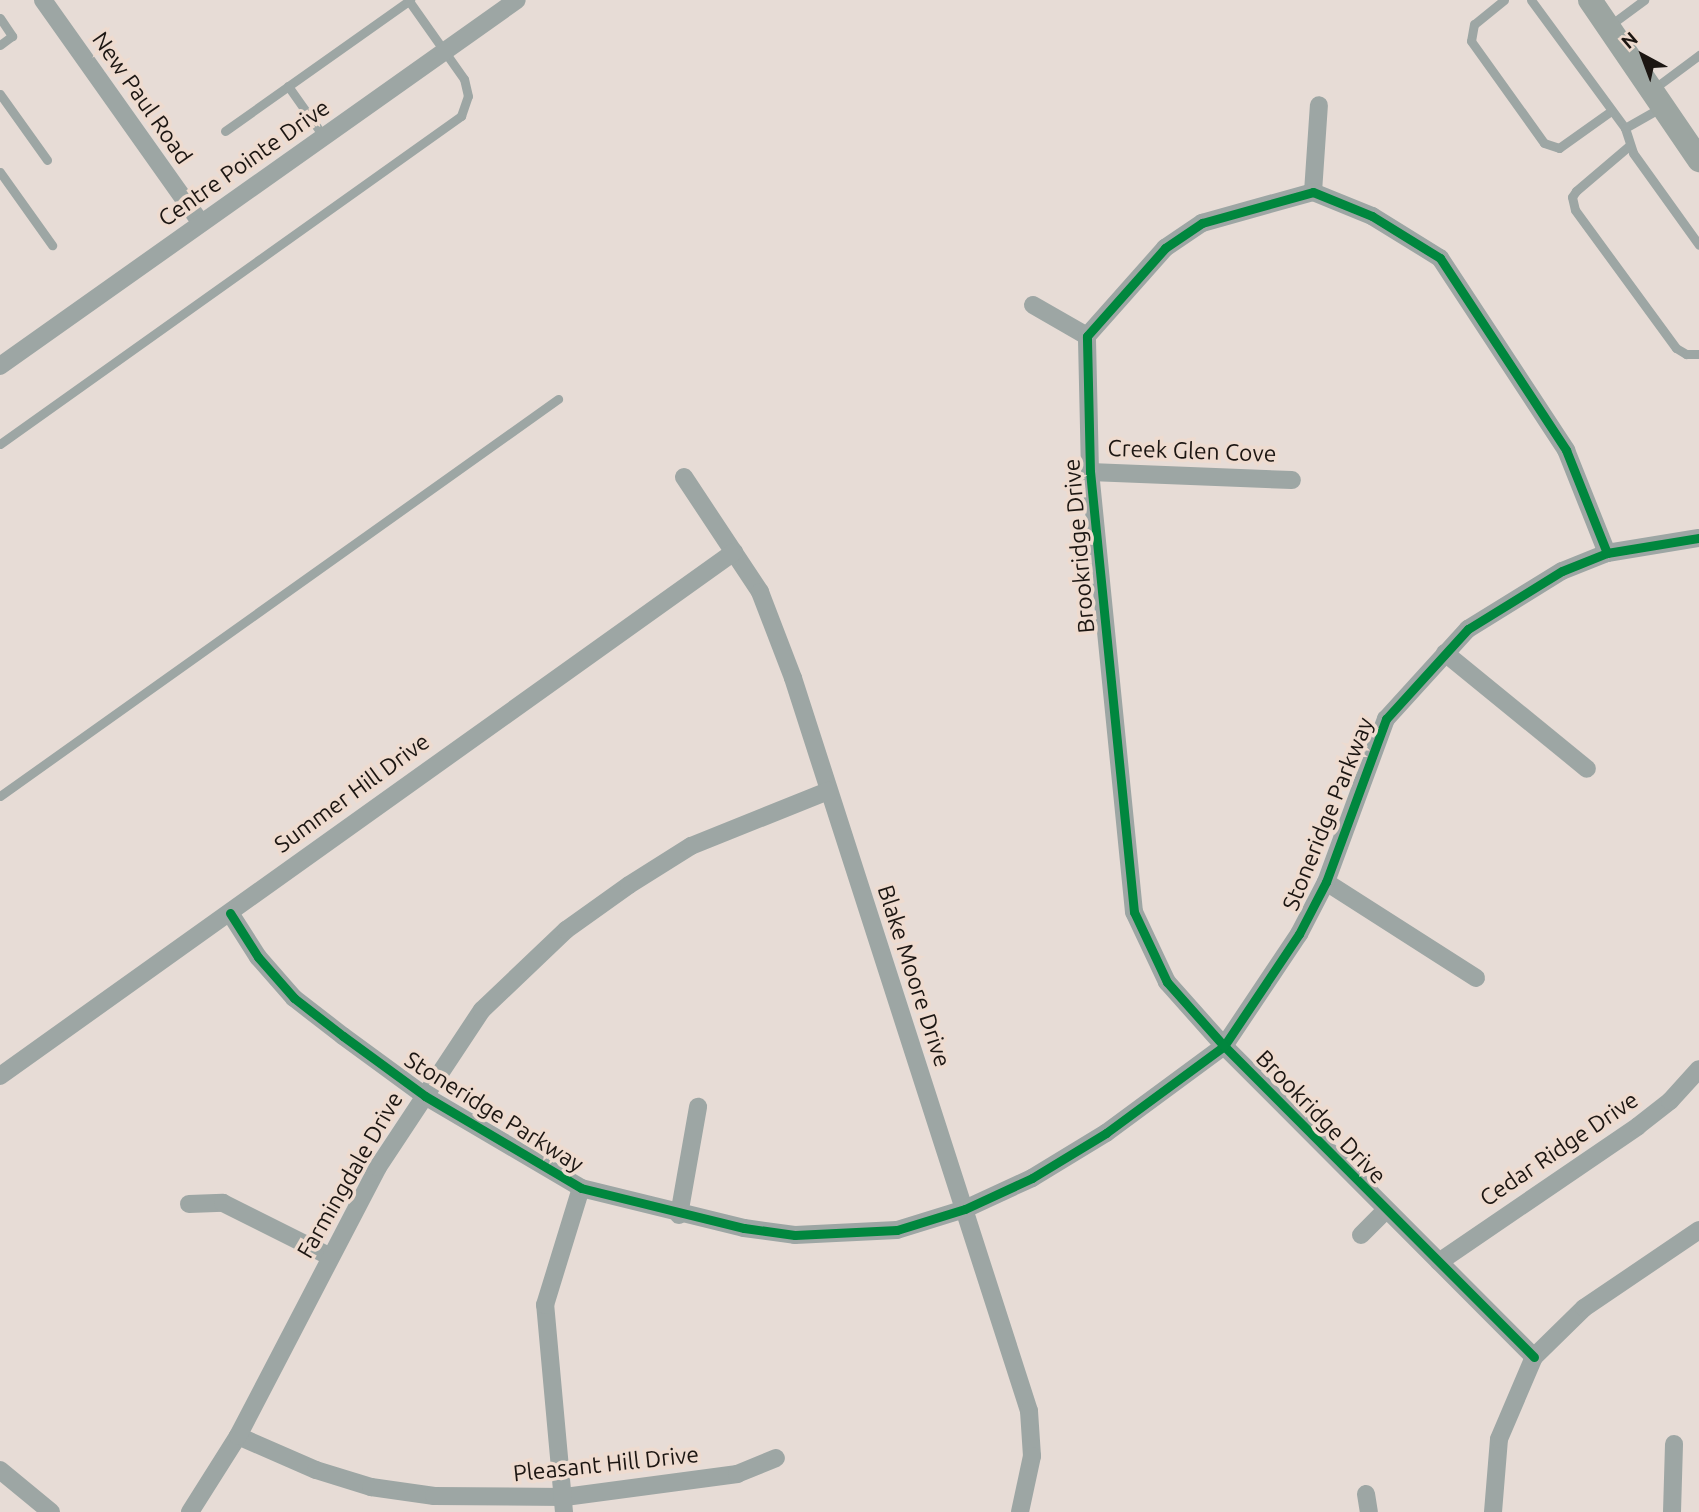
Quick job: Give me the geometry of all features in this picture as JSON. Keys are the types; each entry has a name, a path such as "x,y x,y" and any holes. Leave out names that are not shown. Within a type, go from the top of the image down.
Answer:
{"main road":[{"path":"1590,0 1699,160"}],"street":[{"name":"New Paul Road","path":"43,0 201,223"},
{"name":"Centre Pointe Drive","path":"0,366 517,0"},
{"path":"1313,192 1319,105"},
{"path":"1033,305 1087,336 1166,248 1202,223 1313,192 1372,216 1440,258 1566,450 1607,553"},
{"name":"Brookridge Drive","path":"1087,336 1090,472 1134,912 1167,982 1224,1046 1385,1211 1534,1357"},
{"name":"Creek Glen Cove","path":"1090,472 1292,480"},
{"name":"Blake Moore Drive","path":"684,477 734,552 764,604 965,1209 1029,1411 1032,1456 1020,1512"},
{"name":"Stoneridge Parkway","path":"230,913 258,957 294,998 425,1096 581,1188 679,1215 795,1235 897,1230 965,1209 1032,1178 1106,1133 1224,1046 1300,934 1326,882 1386,719 1445,653 1492,610 1562,571 1607,553 1699,538"},
{"name":"Summer Hill Drive","path":"0,1076 734,552"},
{"path":"1445,653 1587,769"},
{"name":"Farmingdale Drive","path":"190,1512 238,1436 329,1256 378,1167 482,1010 566,930 691,846 828,791"},
{"path":"1326,882 1476,978"},
{"name":"Cedar Ridge Drive","path":"1439,1262 1638,1126 1670,1101 1699,1069"},
{"path":"679,1215 698,1107"},
{"path":"564,1504 545,1306 581,1188"},
{"path":"189,1204 223,1203 329,1256"},
{"path":"1361,1235 1385,1211"},
{"path":"1493,1512 1500,1438 1534,1357 1584,1308 1699,1230"},
{"name":"Pleasant Hill Drive","path":"238,1436 316,1470 371,1487 434,1496 564,1504 737,1474 776,1458"},
{"path":"1672,1512 1674,1444"},
{"path":"0,1470 51,1512"}],"lane":[{"path":"0,444 455,122 465,108 467,90 446,51 410,0 225,131"},
{"path":"1504,0 1474,24 1471,41 1544,143 1559,148 1611,111"},
{"path":"1531,0 1625,128 1630,145 1699,245"},
{"path":"1608,27 1644,0"},
{"path":"0,18 12,36 0,45"},
{"path":"1625,128 1699,55"},
{"path":"288,86 324,137"},
{"path":"0,94 47,160"},
{"path":"1630,145 1576,191 1572,197 1575,210 1676,348 1686,354 1699,354"},
{"path":"0,172 52,245"},
{"path":"0,796 558,399"}],"cycle path":[{"path":"1534,1357 1224,1046 1167,982 1134,912 1090,472 1087,336 1165,248 1202,223 1313,192 1372,216 1440,258 1566,450 1607,553"},
{"path":"230,913 258,957 294,998 425,1096 581,1188 744,1228 795,1235 897,1230 965,1209 1032,1178 1106,1133 1224,1046 1299,934 1326,882 1386,719 1468,629 1562,571 1607,553 1699,538"}]}
